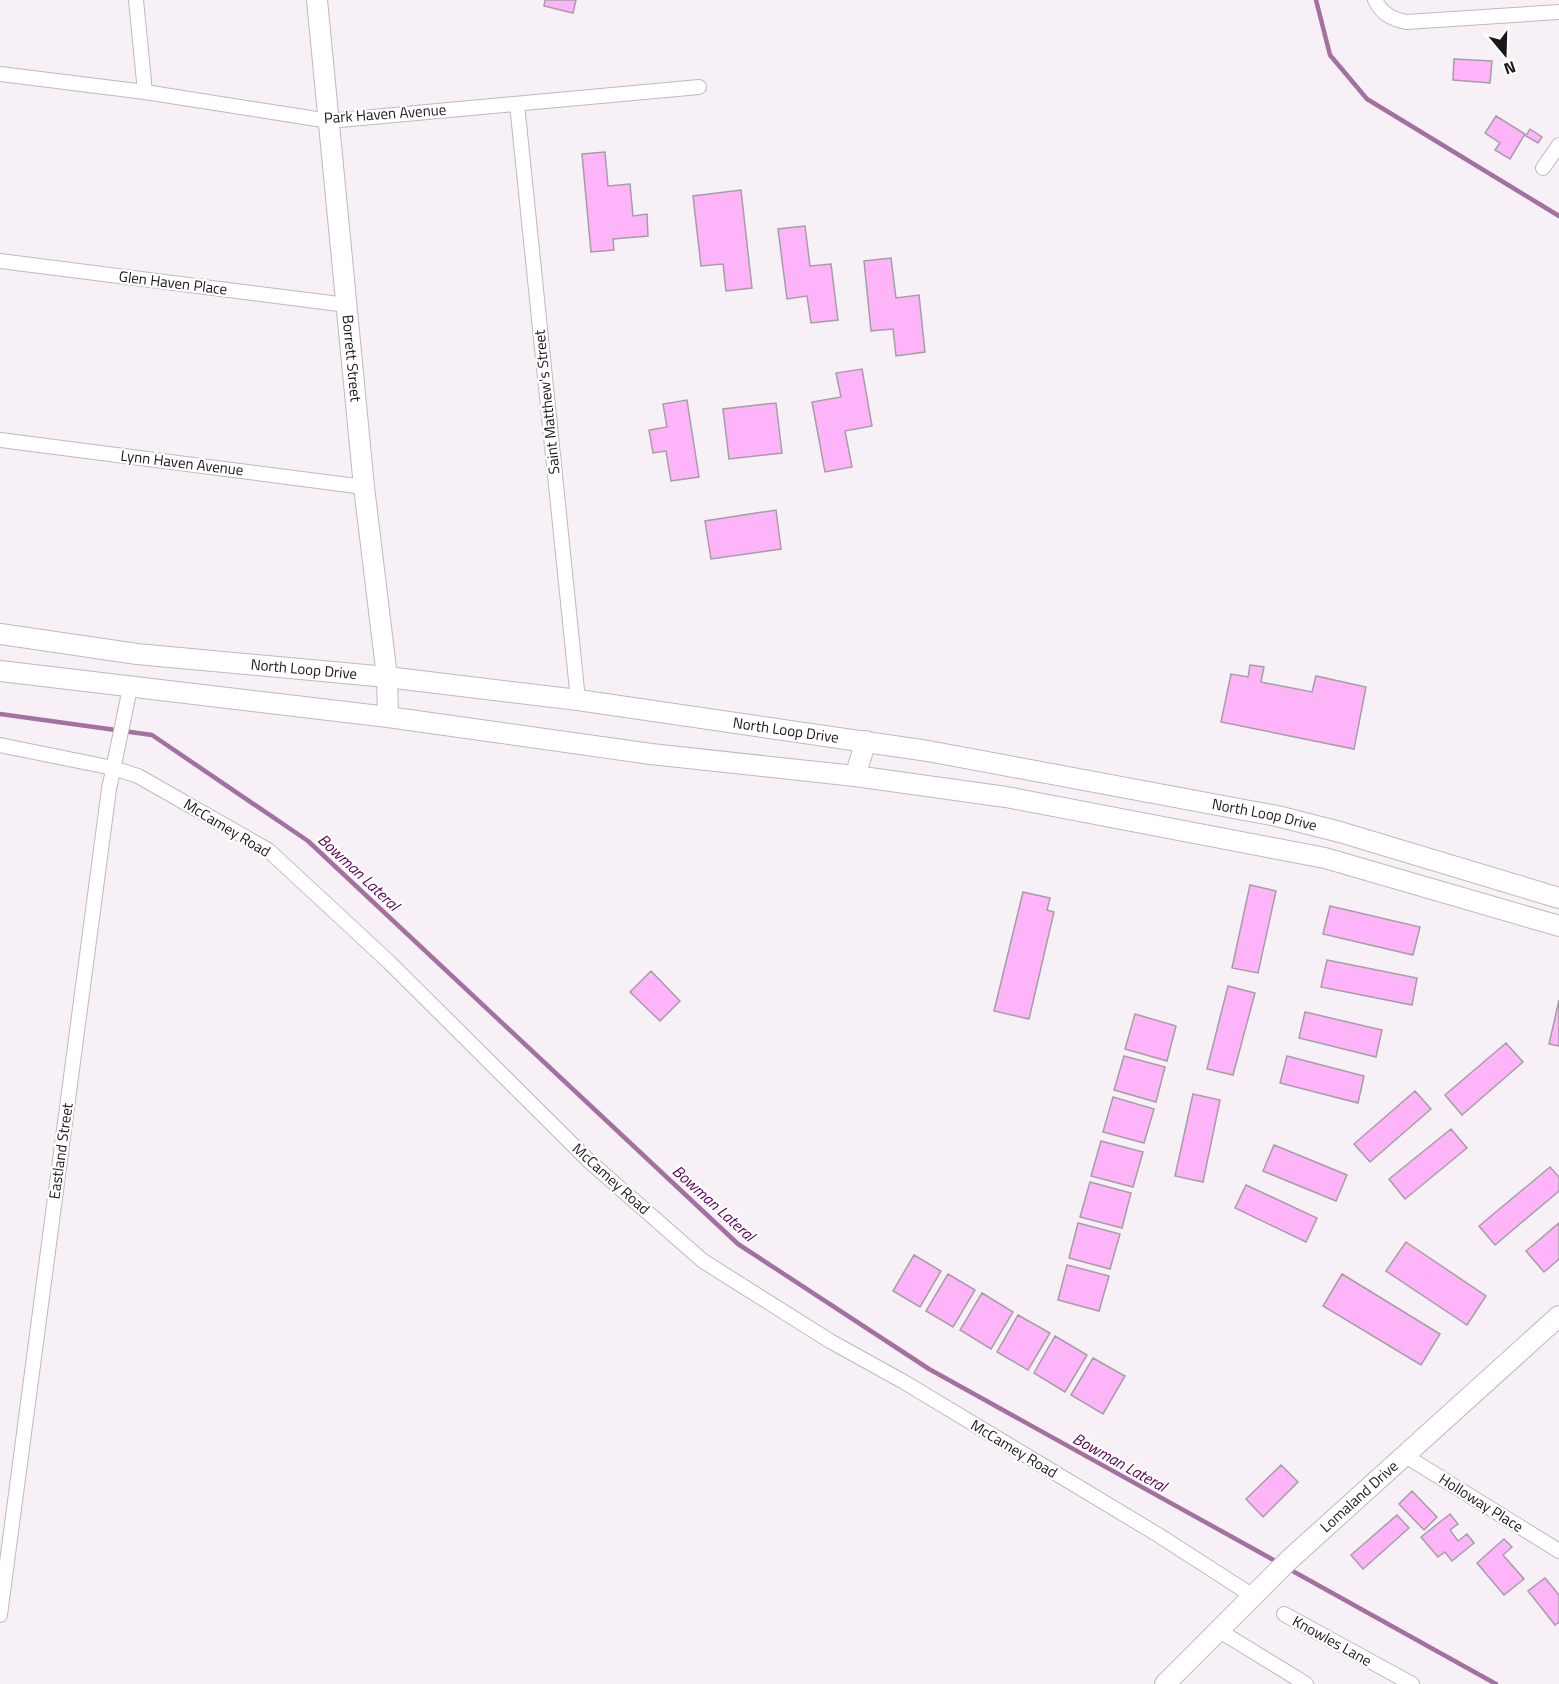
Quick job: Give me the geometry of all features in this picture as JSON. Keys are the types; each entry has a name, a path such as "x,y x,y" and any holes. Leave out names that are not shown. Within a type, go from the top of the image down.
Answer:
{"main road":[{"name":"Borrett Street","path":"317,0 364,487 387,678 388,717"},
{"name":"North Loop Drive","path":"0,634 137,654 387,678 578,700 866,741 1277,816 1340,832 1559,898"},
{"name":"North Loop Drive","path":"0,671 388,717 651,754 855,776 1006,796 1325,858 1559,926"},
{"path":"855,776 866,741"},
{"name":"Lomaland Drive","path":"1165,1684 1289,1560 1559,1316"}],"street":[{"path":"136,0 145,92"},
{"path":"1375,0 1384,13 1406,22 1559,12"},
{"name":"Park Haven Avenue","path":"0,74 145,92 329,121 699,87"},
{"name":"Saint Matthew's Street","path":"517,104 578,700"},
{"path":"1543,168 1559,145"},
{"name":"Glen Haven Place","path":"0,261 347,304"},
{"name":"Lynn Haven Avenue","path":"0,440 364,487"},
{"name":"Eastland Street","path":"0,1615 7,1518 114,763 130,688"},
{"name":"McCamey Road","path":"0,745 114,763 268,850 389,962 589,1161 703,1261 830,1341 904,1382 1256,1593"},
{"name":"Holloway Place","path":"1404,1455 1559,1551"},
{"name":"Knowles Lane","path":"1284,1614 1412,1684"},
{"path":"1218,1630 1306,1684"}],"building":[{"path":"545,0 576,0 573,13 544,6"},
{"path":"1454,59 1492,61 1490,83 1453,80"},
{"path":"1496,116 1525,134 1510,159 1495,150 1500,143 1485,133"},
{"path":"1530,129 1542,137 1538,143 1526,136"},
{"path":"605,152 608,186 630,184 633,216 647,214 648,236 613,239 614,250 591,252 582,154"},
{"path":"741,190 752,288 726,291 723,264 701,266 693,196"},
{"path":"805,226 810,266 831,264 838,320 811,323 807,296 787,299 778,229"},
{"path":"891,258 896,298 919,295 925,352 896,356 893,329 871,331 864,261"},
{"path":"862,369 872,426 845,431 852,467 825,472 812,402 841,397 836,373"},
{"path":"687,400 699,477 671,481 666,451 653,453 649,430 667,427 663,404"},
{"path":"776,403 782,453 729,459 723,409"},
{"path":"776,510 781,549 711,559 705,521"},
{"path":"1250,665 1264,667 1261,682 1312,692 1316,676 1366,687 1354,749 1221,722 1231,674 1248,677"},
{"path":"1250,885 1276,891 1258,973 1232,968"},
{"path":"1023,892 1050,898 1047,910 1054,912 1029,1019 994,1011"},
{"path":"1330,906 1420,927 1413,955 1323,934"},
{"path":"1327,960 1417,978 1412,1005 1321,987"},
{"path":"651,971 680,1001 660,1021 630,992"},
{"path":"1228,986 1255,993 1233,1075 1207,1069"},
{"path":"1559,1000 1559,1046 1549,1044"},
{"path":"1305,1012 1382,1030 1376,1057 1299,1038"},
{"path":"1135,1014 1176,1026 1167,1061 1125,1049"},
{"path":"1506,1043 1523,1062 1462,1115 1445,1095"},
{"path":"1124,1056 1165,1067 1156,1102 1114,1090"},
{"path":"1287,1056 1364,1076 1358,1103 1280,1083"},
{"path":"1415,1091 1431,1109 1370,1162 1354,1144"},
{"path":"1193,1094 1220,1100 1203,1182 1175,1176"},
{"path":"1113,1097 1154,1109 1144,1143 1103,1132"},
{"path":"1451,1129 1467,1148 1405,1199 1389,1179"},
{"path":"1101,1141 1143,1152 1133,1187 1091,1176"},
{"path":"1274,1145 1347,1175 1336,1201 1263,1171"},
{"path":"1550,1167 1559,1177 1559,1191 1495,1245 1479,1226"},
{"path":"1090,1182 1131,1193 1122,1228 1080,1217"},
{"path":"1246,1185 1317,1218 1306,1242 1235,1208"},
{"path":"1078,1223 1120,1234 1110,1269 1069,1258"},
{"path":"1559,1223 1559,1259 1544,1272 1526,1251"},
{"path":"1406,1242 1486,1296 1467,1325 1386,1271"},
{"path":"914,1255 941,1271 920,1307 893,1291"},
{"path":"1067,1265 1109,1276 1099,1311 1058,1300"},
{"path":"948,1274 975,1290 953,1327 926,1311"},
{"path":"1342,1274 1440,1334 1421,1365 1323,1306"},
{"path":"982,1293 1013,1312 991,1349 960,1330"},
{"path":"1018,1315 1050,1333 1028,1370 997,1352"},
{"path":"1055,1336 1087,1355 1065,1392 1034,1373"},
{"path":"1093,1358 1125,1376 1103,1414 1071,1395"},
{"path":"1281,1465 1298,1482 1263,1517 1246,1499"},
{"path":"1412,1491 1437,1517 1424,1530 1399,1504"},
{"path":"1450,1514 1458,1524 1450,1530 1458,1541 1467,1534 1474,1543 1452,1561 1445,1552 1438,1557 1421,1537"},
{"path":"1397,1515 1409,1528 1363,1569 1351,1555"},
{"path":"1504,1539 1512,1547 1503,1555 1524,1579 1504,1595 1477,1563"},
{"path":"1545,1578 1559,1595 1559,1622 1555,1625 1528,1591"}],"waterway":[{"path":"1316,0 1330,55 1367,99 1559,216"},
{"name":"Bowman Lateral","path":"0,714 152,735 308,841 738,1244 929,1369 1279,1563"},
{"name":"Bowman Lateral","path":"1289,1569 1496,1684"}]}
